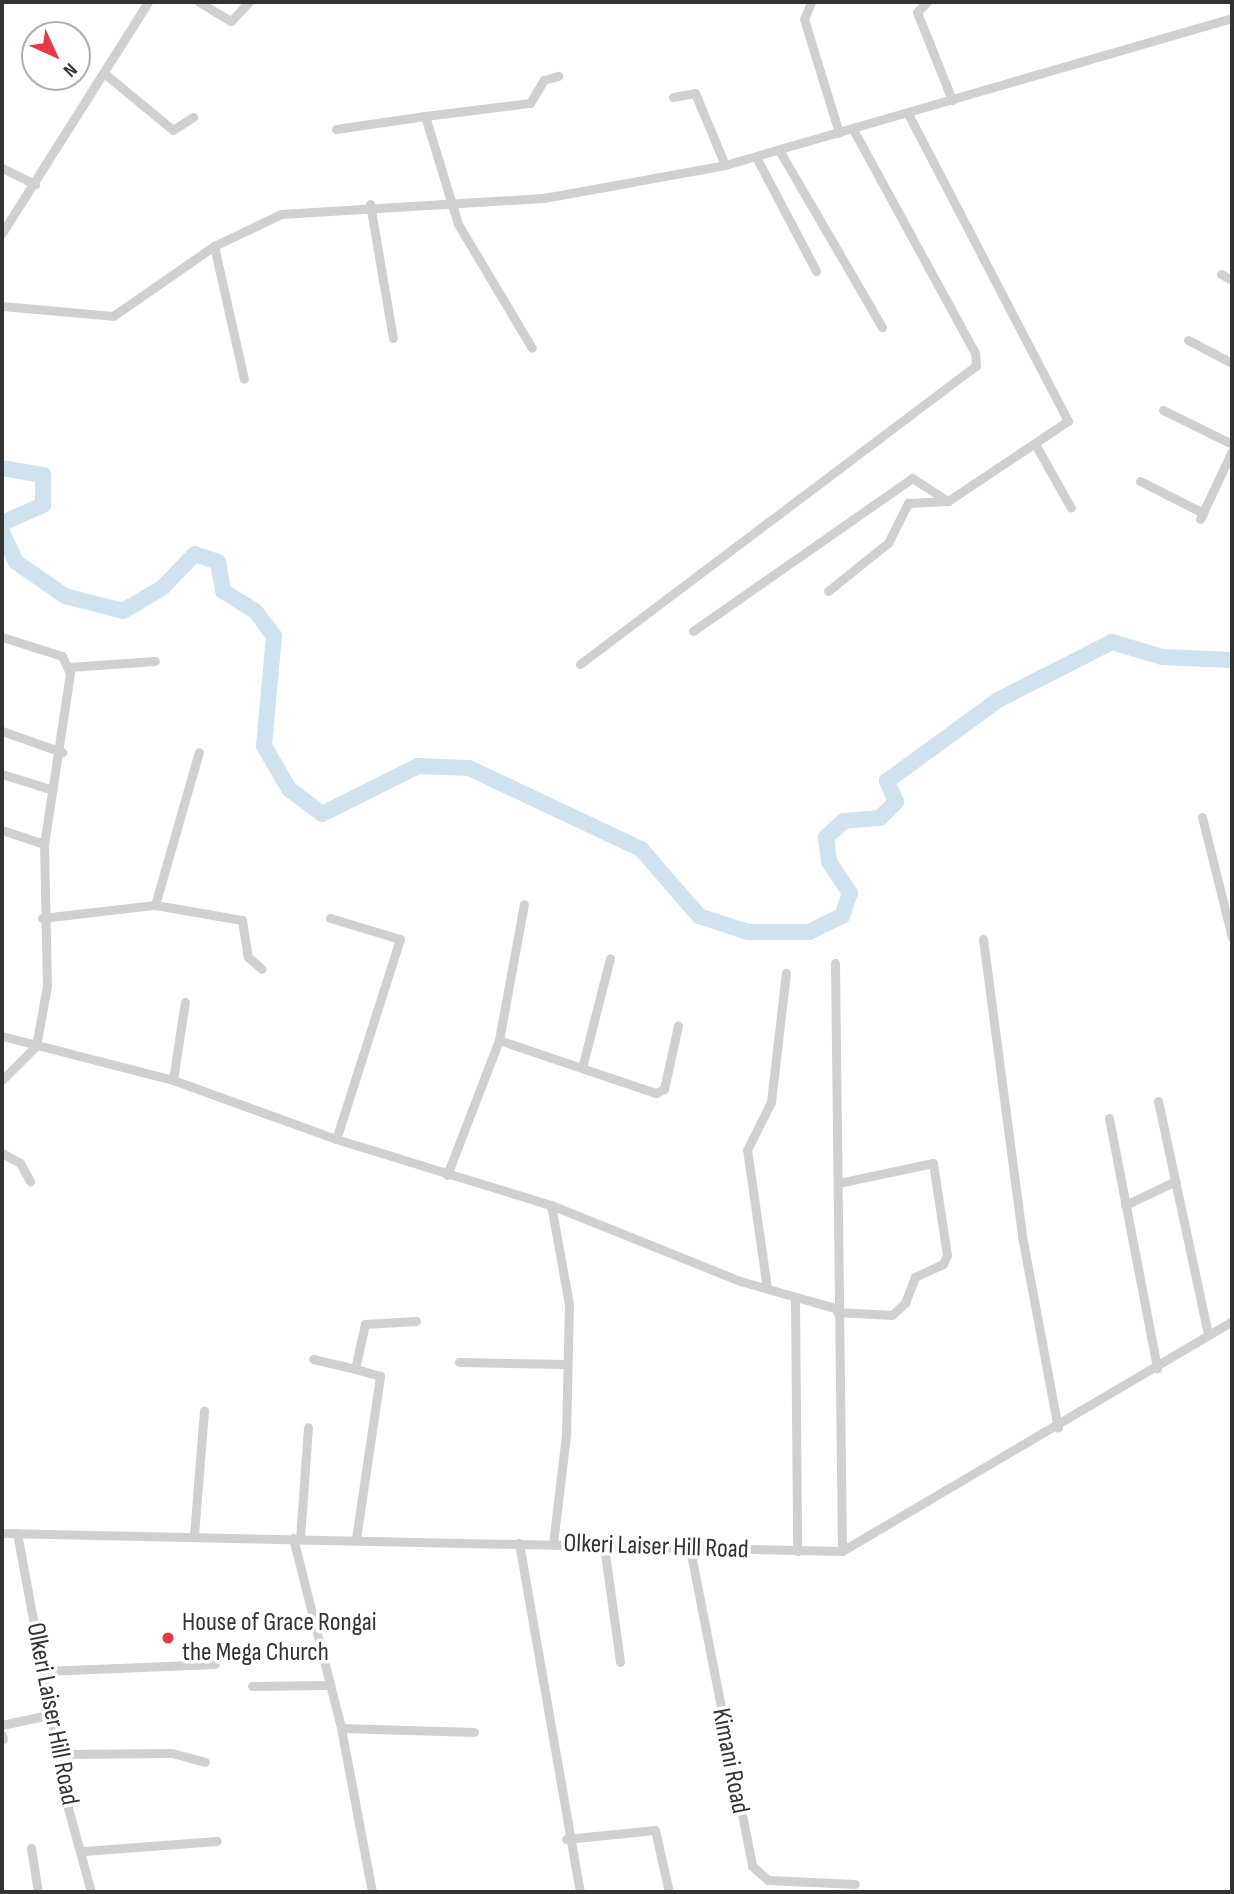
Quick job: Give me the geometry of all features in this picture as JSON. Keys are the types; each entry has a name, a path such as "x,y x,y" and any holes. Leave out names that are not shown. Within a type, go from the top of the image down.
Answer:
{"street":[{"path":"2,233 148,2"},
{"path":"199,2 231,22 249,2"},
{"path":"811,2 804,19 839,133"},
{"path":"927,2 917,12 952,100"},
{"path":"2,306 113,316 214,246 281,214 370,204 454,205 544,198 725,165 1232,18"},
{"path":"104,73 173,130 193,117"},
{"path":"336,129 530,103 544,80 558,76"},
{"path":"673,97 695,93 725,165"},
{"path":"828,591 888,543 908,503 948,501 1035,444 1069,414 908,113"},
{"path":"425,116 473,255 532,348"},
{"path":"580,664 976,366 975,353 853,129"},
{"path":"779,150 882,327"},
{"path":"756,157 816,271"},
{"path":"2,168 35,184"},
{"path":"370,204 393,338"},
{"path":"214,246 244,379"},
{"path":"1221,274 1232,280"},
{"path":"1188,340 1232,363"},
{"path":"1163,410 1232,444"},
{"path":"1035,444 1071,508"},
{"path":"1140,481 1201,516 1232,451"},
{"path":"693,631 912,478 948,501"},
{"path":"2,637 62,656 69,667 62,752 44,844 42,918 47,986 36,1046 2,1080"},
{"path":"69,667 155,661"},
{"path":"2,732 62,752"},
{"path":"155,905 200,752"},
{"path":"2,774 53,790"},
{"path":"1202,817 1232,937"},
{"path":"2,830 44,844"},
{"path":"447,1175 499,1040 524,904"},
{"path":"42,918 155,905 244,921 248,957 262,969"},
{"path":"330,918 400,939 336,1139"},
{"path":"983,939 1022,1236 1058,1428"},
{"path":"583,1064 610,958"},
{"path":"835,963 832,1126 839,1183 836,1310 842,1551"},
{"path":"767,1288 747,1150 771,1102 786,973"},
{"path":"173,1080 185,1002"},
{"path":"499,1040 583,1064 661,1091 678,1026"},
{"path":"2,1037 173,1080 336,1139 551,1205 795,1298 836,1310 892,1315 905,1303 915,1278 943,1264 947,1255 933,1163 839,1183"},
{"path":"1158,1101 1208,1335"},
{"path":"1109,1118 1157,1368"},
{"path":"2,1153 20,1163 30,1181"},
{"path":"1125,1205 1176,1181"},
{"path":"551,1205 569,1304 565,1364 566,1435 553,1544"},
{"path":"795,1298 797,1551"},
{"path":"355,1368 367,1322 416,1321"},
{"name":"Olkeri Laiser Hill Road","path":"2,1533 194,1535 842,1551 1058,1428 1232,1321"},
{"path":"313,1360 380,1376 356,1539"},
{"path":"459,1362 565,1364"},
{"path":"194,1535 204,1410"},
{"path":"308,1427 297,1539 326,1685 341,1728 372,1892"},
{"name":"Olkeri Laiser Hill Road","path":"17,1533 61,1754 68,1808 85,1851 91,1892"},
{"path":"519,1543 548,1689 566,1839 580,1892"},
{"path":"604,1546 621,1662"},
{"name":"Kimani Road","path":"690,1549 752,1866 768,1880 855,1884"},
{"path":"45,1671 215,1664"},
{"path":"252,1686 326,1685"},
{"path":"2,1725 53,1714"},
{"path":"341,1728 474,1732"},
{"path":"61,1754 172,1753 205,1762"},
{"path":"566,1839 655,1830 669,1892"},
{"path":"85,1851 217,1841"},
{"path":"31,1848 38,1892"}],"waterway":[{"path":"2,468 43,475 43,505 2,523"},
{"path":"2,532 16,562 65,596 123,611 162,588 195,554 218,562 223,591 256,612 274,636 264,746 289,789 322,814 418,766 469,768 641,849 699,916 748,932 809,932 842,916 850,893 829,862 826,837 844,821 880,818 896,802 887,781 998,700 1112,642 1162,657 1232,660"}],"place":[{"name":"House of Grace Rongai the Mega Church","path":"168,1638"}]}
